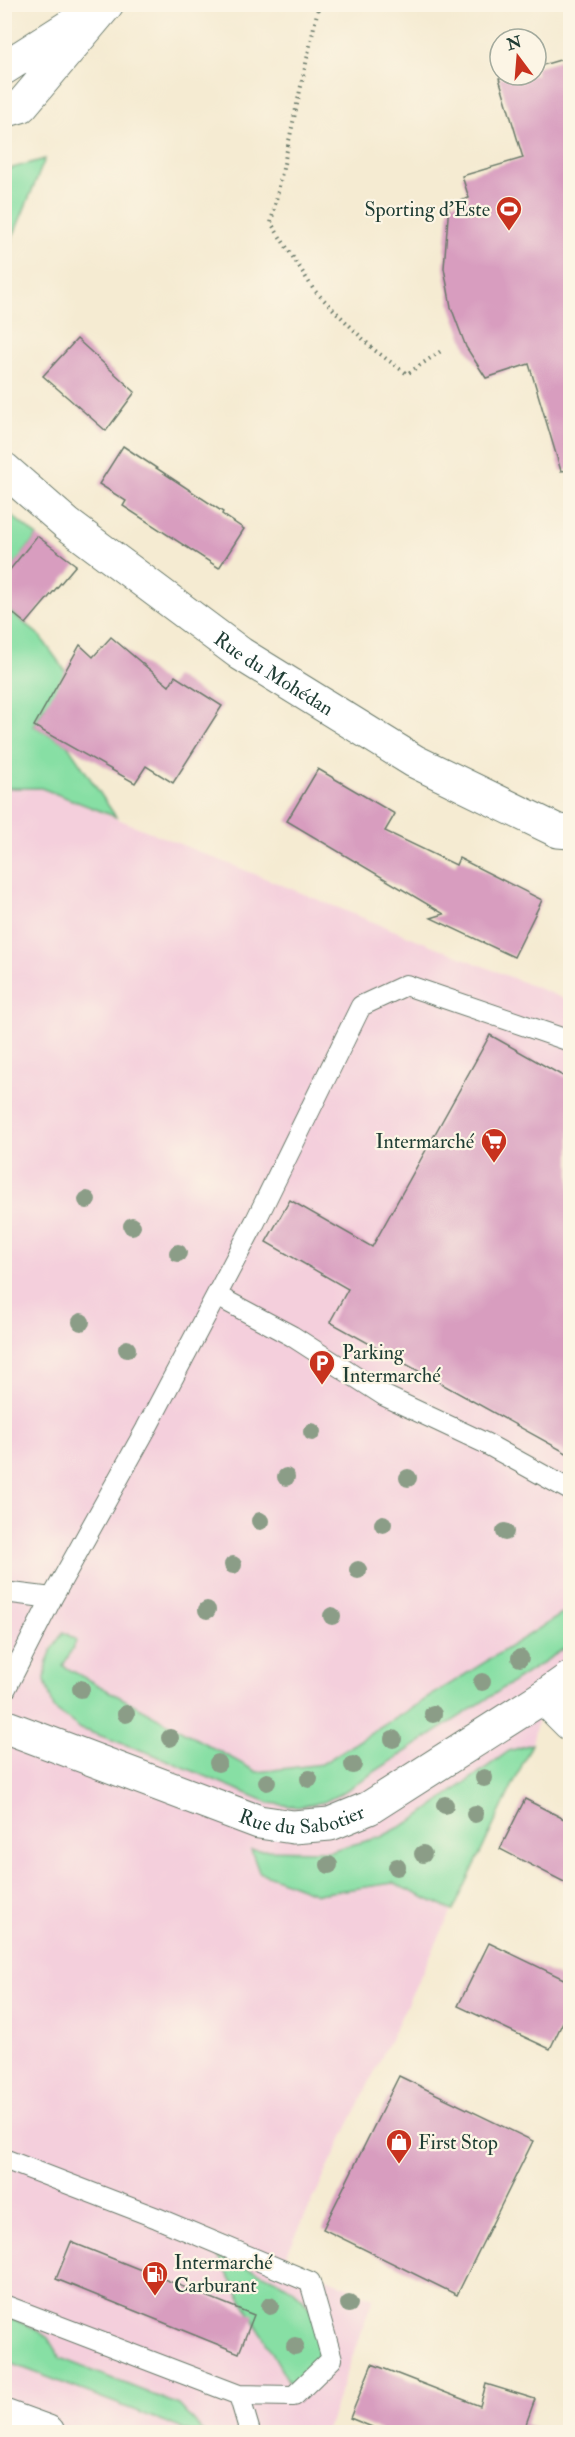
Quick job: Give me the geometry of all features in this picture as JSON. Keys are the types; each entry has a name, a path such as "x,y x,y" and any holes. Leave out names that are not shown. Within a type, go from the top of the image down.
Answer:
{"street":[{"path":"4,68 104,4"},
{"path":"4,111 21,106 104,4"},
{"name":"Rue du Mohédan","path":"4,469 67,524 241,654 414,761 558,831 570,832"},
{"name":"Rue du Sabotier","path":"4,1726 259,1822 293,1827 330,1824 369,1808 570,1678"},
{"path":"543,1697 570,1724"},
{"path":"9,2414 48,2433"}],"lane":[{"path":"4,1692 52,1598 146,1430 217,1296 361,1006 406,986 570,1041"},
{"path":"217,1296 292,1336 385,1396 485,1443 570,1490"},
{"path":"4,1592 52,1598"},
{"path":"4,2159 157,2218 310,2282 332,2359 294,2396 238,2395 4,2305"},
{"path":"238,2395 250,2433"}],"path":[{"path":"319,4 271,223 314,290 373,349 407,374 441,351"}],"shaded area":[{"path":"41,788 570,1001 570,1678 543,1697 532,1744 284,2260 373,2298 326,2432 5,2432 4,790"}],"green space":[{"path":"45,159 5,256 5,170"},
{"path":"6,511 37,536 5,577 4,513"},
{"path":"4,606 40,636 69,676 44,708 34,726 67,744 116,817 41,788 5,790"},
{"path":"570,1609 570,1645 342,1793 324,1802 298,1807 270,1803 152,1754 81,1729 54,1709 45,1681 46,1665 52,1649 63,1632 77,1640 63,1666 257,1772 322,1764"},
{"path":"532,1744 453,1911 393,1883 317,1894 259,1872 251,1850 329,1851 381,1837 415,1819 509,1751"},
{"path":"218,2257 283,2284 308,2306 316,2321 319,2339 318,2356 309,2372 291,2386"},
{"path":"4,2316 34,2328 48,2338 60,2358 179,2405 204,2432 191,2432 5,2361"}],"building":[{"name":"Sporting d'Este","path":"570,57 570,470 561,471 529,364 486,378 466,347 451,307 444,268 449,204 469,198 462,176 523,158 502,87 548,87 548,63"},
{"path":"77,339 135,392 106,431 43,376"},
{"path":"123,446 223,512 222,514 244,529 219,568 123,506 126,501 99,484"},
{"path":"37,536 76,565 26,624 4,606 4,577"},
{"path":"111,637 169,686 175,676 222,706 173,783 146,766 135,783 34,726 80,645 93,657"},
{"path":"318,769 395,814 385,831 456,865 459,858 542,900 514,957 431,918 444,914 287,821"},
{"name":"Intermarché","path":"490,1035 570,1080 570,1455 330,1322 348,1289 266,1242 290,1200 372,1247"},
{"path":"525,1799 570,1822 570,1885 500,1849"},
{"path":"489,1943 570,1982 570,2007 550,2049 458,2006"},
{"path":"399,2076 533,2141 457,2295 323,2229"},
{"name":"Intermarché Carburant","path":"71,2242 254,2315 239,2353 56,2279"},
{"path":"372,2364 480,2406 486,2384 535,2399 526,2424 541,2430 540,2433 387,2433 350,2418"}],"place":[{"name":"Sporting d'Este","path":"509,232"},
{"name":"Intermarché","path":"494,1164"},
{"name":"Parking Intermarché","path":"322,1386"},
{"name":"First Stop","path":"399,2165"},
{"name":"Intermarché Carburant","path":"155,2297"}]}
